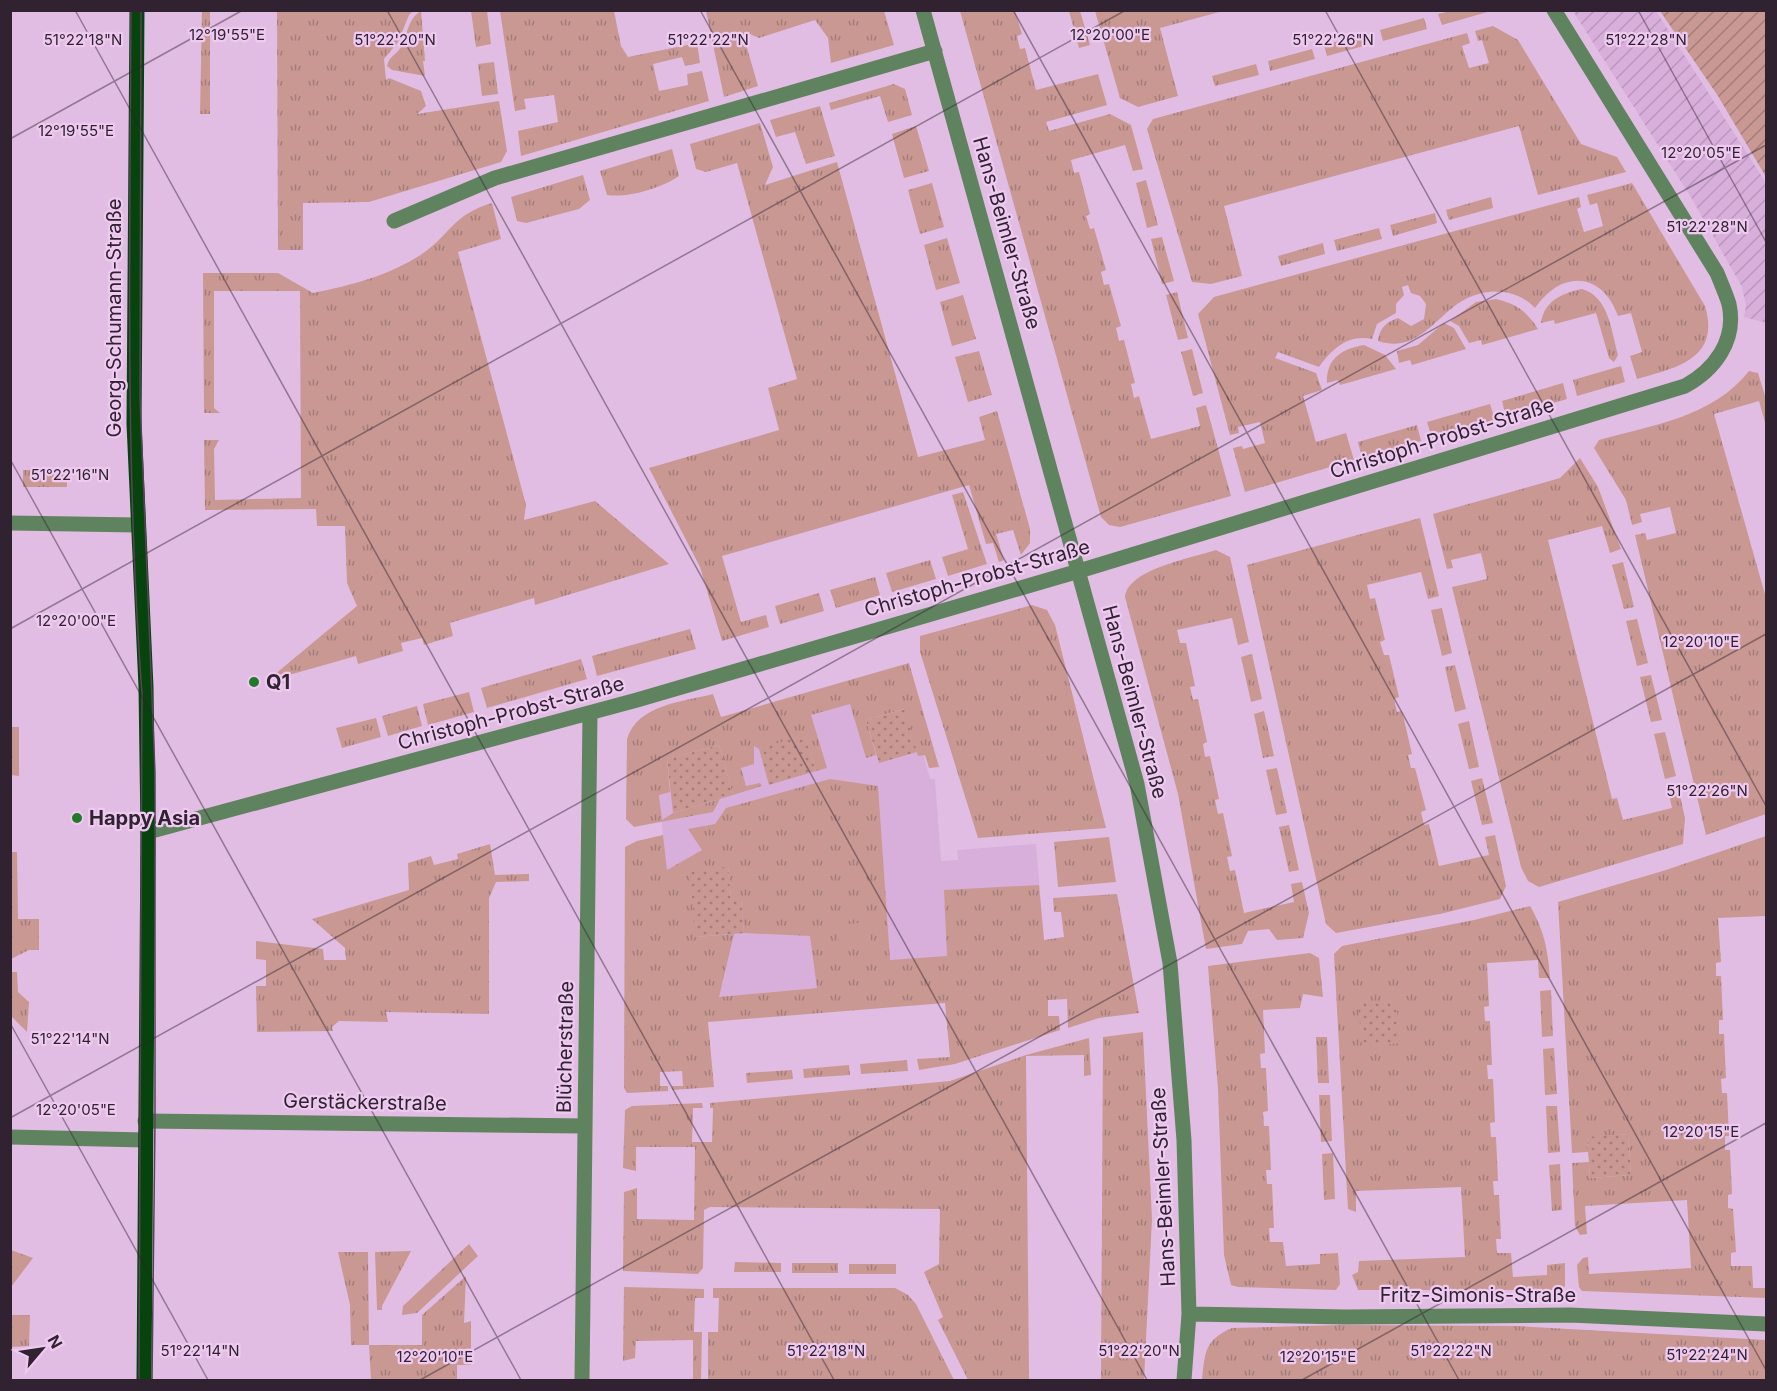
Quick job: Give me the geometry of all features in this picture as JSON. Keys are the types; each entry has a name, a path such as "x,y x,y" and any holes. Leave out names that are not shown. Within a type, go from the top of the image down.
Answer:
{"main road":[{"name":"Georg-Schumann-Straße","path":"137,10 134,424 146,687 148,832 144,1380"}],"street":[{"name":"Hans-Beimler-Straße","path":"923,10 1137,784 1170,963 1184,1140 1189,1314 1184,1380"},
{"name":"Christoph-Probst-Straße","path":"148,832 590,713 1079,571 1684,386 1704,376 1723,350 1730,327 1729,305 1717,273 1554,10"},
{"path":"394,221 495,178 935,51"},
{"path":"10,523 138,525"},
{"name":"Blücherstraße","path":"582,1380 590,713"},
{"name":"Gerstäckerstraße","path":"145,1121 585,1126"},
{"path":"10,1137 145,1140"},
{"name":"Fritz-Simonis-Straße","path":"1189,1314 1346,1317 1570,1315 1767,1324"}],"shaded area":[{"path":"1573,11 1656,11 1766,183 1766,323 1744,317 1746,306 1742,287 1692,199"},
{"path":"903,677 930,779 935,779 941,861 958,860 957,850 1036,844 1046,966 678,1001 655,748"}],"green space":[{"path":"1095,10 1223,11 1160,28 1178,96 1138,107 1120,98"},
{"path":"277,11 413,11 409,15 398,42 384,59 386,80 389,78 421,91 426,106 417,114 499,101 507,151 501,162 369,202 303,203 303,250 278,250"},
{"path":"421,11 425,76 392,70 387,66 389,61 402,45 412,19"},
{"path":"471,11 487,11 491,44 476,47"},
{"path":"500,11 614,11 621,46 628,57 697,43 700,63 685,66 682,57 653,64 659,91 688,85 687,74 702,71 709,101 521,156 518,131 558,122 554,95 524,99 526,109 515,111"},
{"path":"706,11 884,11 894,45 831,63 828,38 815,20 759,38 750,34 745,41 758,86 724,97"},
{"path":"960,11 1015,11 1022,34 1017,36 1020,49 1025,48 1036,90 1098,74 1107,105 1046,122 1049,131 1110,114 1131,125 1143,169 1133,171 1125,145 1071,160 1074,173 1079,172 1090,214 1086,216 1090,229 1094,228 1106,270 1101,272 1104,285 1109,284 1121,326 1116,328 1119,341 1124,340 1135,383 1131,384 1134,398 1139,396 1151,439 1200,426 1196,408 1206,405 1231,496 1120,527 1109,525 1101,517"},
{"path":"1069,11 1080,11 1090,45 1079,48"},
{"path":"1451,11 1491,11 1442,25 1438,14"},
{"path":"1660,11 1766,11 1766,177 1718,96"},
{"path":"202,12 210,12 210,114 200,114"},
{"path":"1424,18 1427,29 1383,41 1380,30"},
{"path":"1493,26 1518,40 1581,144 1617,157 1626,172 1538,195 1519,126 1224,206 1242,276 1211,284 1192,282 1147,129 1153,119 1467,33 1470,43 1462,46 1469,68 1489,63 1482,40 1478,41 1475,31"},
{"path":"1368,33 1371,44 1327,56 1324,45"},
{"path":"1312,49 1315,59 1270,71 1268,61"},
{"path":"494,62 498,94 482,96 478,64"},
{"path":"1256,64 1259,75 1215,86 1212,76"},
{"path":"894,84 905,89 912,115 888,122 880,96 831,110 829,103"},
{"path":"820,106 835,156 806,164 795,132 776,137 770,120"},
{"path":"760,123 773,167 765,185 837,162 918,457 985,440 979,417 997,411 1030,529 1030,543 1021,555 1013,530 996,534 1004,560 999,562 993,543 986,544 969,485 722,556 741,622 766,615 769,627 722,641 700,567 649,468 779,430 768,388 797,379 737,163 706,172 696,169 690,144"},
{"path":"916,126 929,171 904,178 892,134"},
{"path":"672,149 679,176 644,191 625,195 607,195 600,171"},
{"path":"583,175 590,200 579,209 526,223 517,221 511,197"},
{"path":"1146,180 1158,225 1147,228 1136,183"},
{"path":"932,183 944,227 920,234 908,190"},
{"path":"1632,183 1705,306 1708,324 1707,338 1692,358 1680,365 1637,379 1630,356 1642,352 1631,313 1618,316 1611,301 1602,290 1580,281 1568,282 1557,287 1535,308 1517,295 1506,292 1473,296 1452,308 1419,336 1401,343 1390,344 1378,341 1387,324 1398,318 1411,326 1424,319 1426,304 1420,296 1411,293 1408,285 1402,287 1404,295 1396,304 1396,313 1377,324 1372,339 1355,339 1341,344 1319,367 1278,352 1275,358 1316,373 1322,390 1303,396 1316,442 1346,433 1354,460 1245,492 1233,448 1242,446 1243,449 1265,443 1260,422 1238,427 1239,433 1230,435 1198,314 1214,297 1579,197 1581,207 1577,209 1584,232 1603,226 1597,203 1590,205 1587,195"},
{"path":"1491,197 1493,208 1449,220 1446,210"},
{"path":"492,203 501,239 458,252 526,505 524,520 595,501 669,564 535,605 534,598 450,623 453,636 424,645 422,638 401,643 403,651 358,664 356,656 289,675 291,682 277,685 274,675 357,606 347,583 345,526 317,526 316,509 205,510 204,440 219,440 214,449 215,500 301,498 300,291 214,291 214,408 220,413 204,413 203,273 278,273 313,293 342,287 383,274 409,262 432,247 468,213"},
{"path":"1435,213 1437,223 1393,236 1390,225"},
{"path":"1379,228 1382,239 1337,251 1334,240"},
{"path":"1162,237 1174,281 1162,284 1151,239"},
{"path":"947,238 960,283 936,290 924,245"},
{"path":"1323,243 1325,254 1281,266 1278,256"},
{"path":"1582,289 1598,299 1608,316 1618,355 1614,362 1609,358 1596,313 1555,324 1554,320 1541,323 1546,309 1555,299"},
{"path":"1177,292 1188,338 1178,340 1166,295"},
{"path":"963,295 976,339 952,346 940,302"},
{"path":"1496,299 1520,309 1538,329 1482,345 1481,340 1469,343 1459,326 1450,321 1476,302"},
{"path":"1444,323 1454,328 1466,349 1412,365 1410,360 1399,363 1397,351 1418,345"},
{"path":"1364,345 1385,355 1396,369 1340,385 1338,380 1327,383 1329,368 1336,356 1348,349"},
{"path":"1192,349 1203,393 1193,396 1181,352"},
{"path":"979,351 992,395 968,402 955,357"},
{"path":"1621,366 1625,382 1577,396 1573,380"},
{"path":"1749,371 1758,373 1766,399 1766,426 1759,401 1714,414 1766,598 1766,814 1706,835 1635,535 1645,533 1647,540 1676,533 1670,507 1640,514 1642,522 1632,525 1626,500 1594,448 1599,440 1661,424 1700,409 1734,387"},
{"path":"1563,383 1567,399 1506,417 1502,401"},
{"path":"1490,404 1495,420 1432,438 1427,422"},
{"path":"1417,425 1421,441 1362,458 1358,442"},
{"path":"1580,458 1598,487 1621,549 1610,553 1602,526 1548,540 1612,799 1617,798 1623,820 1672,808 1668,790 1678,787 1685,818 1683,844 1539,887 1528,881 1521,867 1452,587 1487,579 1481,553 1451,560 1453,568 1447,569 1433,514 1560,478"},
{"path":"23,470 67,470 67,487 23,487"},
{"path":"963,492 987,564 948,576 942,557 968,549 952,495"},
{"path":"1420,518 1439,596 1428,599 1421,572 1367,585 1370,599 1375,598 1385,640 1380,642 1384,655 1389,655 1399,697 1394,699 1397,712 1402,711 1412,754 1408,755 1411,768 1415,768 1426,810 1421,812 1424,825 1429,824 1439,866 1489,855 1485,837 1495,835 1506,886 1500,899 1440,914 1336,933 1326,924 1247,565"},
{"path":"1216,550 1230,557 1249,642 1238,645 1232,618 1177,630 1180,643 1186,643 1195,686 1190,687 1193,700 1198,699 1207,742 1203,744 1205,757 1210,756 1219,799 1215,800 1218,814 1223,813 1232,856 1227,857 1230,871 1235,870 1244,913 1294,902 1291,884 1302,882 1309,913 1303,938 1277,940 1269,929 1248,931 1242,944 1206,949 1178,794 1125,597 1129,587 1149,572"},
{"path":"930,560 936,579 892,592 886,573"},
{"path":"1623,562 1634,607 1624,609 1612,565"},
{"path":"875,577 880,595 836,608 830,590"},
{"path":"819,593 824,611 780,624 775,606"},
{"path":"1032,605 1047,610 1055,625 1106,828 978,838 920,652 920,636"},
{"path":"1442,608 1452,653 1442,656 1431,610"},
{"path":"1637,619 1648,663 1637,666 1626,621"},
{"path":"690,629 696,649 597,676 592,656"},
{"path":"1252,654 1262,699 1251,702 1241,657"},
{"path":"581,659 587,679 487,708 481,688"},
{"path":"909,663 939,767 929,768 925,755 918,756 904,709 866,720 876,755 866,758 850,704 811,715 827,768 816,771 805,736 759,749 754,746 754,764 741,768 746,786 760,783 762,786 733,795 719,745 667,759 670,792 659,795 662,820 673,813 720,799 713,812 634,827 626,819 627,739 633,727 651,711 713,694 721,717"},
{"path":"1455,665 1466,709 1455,712 1445,667"},
{"path":"1651,675 1662,720 1651,722 1640,677"},
{"path":"469,692 474,712 428,725 423,704"},
{"path":"417,706 422,726 388,736 382,716"},
{"path":"905,709 917,752 879,763 866,720"},
{"path":"1264,711 1274,756 1263,758 1254,714"},
{"path":"376,718 381,737 342,748 336,728"},
{"path":"1469,721 1479,767 1469,769 1458,724"},
{"path":"11,727 19,727 19,776 11,775"},
{"path":"1665,732 1676,776 1665,779 1654,734"},
{"path":"805,735 816,771 769,785 759,749"},
{"path":"719,745 733,795 673,813 667,759"},
{"path":"1277,768 1287,813 1276,815 1266,770"},
{"path":"1482,778 1493,823 1482,825 1471,781"},
{"path":"830,779 878,786 890,960 947,956 944,890 1039,885 1044,940 1064,937 1061,912 1054,912 1053,898 1117,894 1139,1013 1099,1018 1068,1028 1067,999 1048,1000 1048,1016 1059,1016 1060,1030 955,1064 919,1070 917,1059 950,1057 945,1003 708,1022 714,1087 672,1090 672,1086 683,1086 682,1071 660,1072 660,1086 668,1086 668,1091 627,1093 624,1088 625,847 637,841 663,835 667,870 702,850 688,829 715,824 726,808","holes":["728,867 731,899 741,899 744,933 810,936 817,988 719,997 734,934 695,937"]},
{"path":"1289,825 1299,870 1289,872 1279,827"},
{"path":"1766,836 1766,916 1718,918 1721,962 1716,963 1716,976 1721,976 1723,1020 1719,1020 1719,1034 1724,1034 1726,1078 1721,1079 1722,1093 1727,1093 1729,1136 1725,1136 1725,1150 1730,1150 1732,1194 1728,1195 1728,1208 1733,1209 1736,1252 1731,1253 1731,1266 1752,1266 1753,1288 1766,1288 1766,1298 1582,1291 1579,1287 1577,1265 1583,1258 1588,1257 1589,1274 1691,1268 1687,1200 1585,1206 1587,1234 1580,1235 1575,1226 1572,1163 1589,1162 1590,1178 1631,1175 1628,1134 1587,1138 1588,1152 1572,1153 1558,902 1666,870"},
{"path":"1109,837 1116,882 1058,887 1054,842"},
{"path":"490,844 495,875 529,874 529,881 496,882 489,898 489,1014 386,1012 388,1022 339,1021 332,1027 333,1031 257,1032 256,986 266,986 266,960 256,959 256,941 323,949 324,960 346,960 345,948 312,919 409,890 408,863 431,856 434,865 458,859 457,854"},
{"path":"11,852 17,852 18,919 39,919 39,950 29,950 11,959"},
{"path":"728,867 731,899 741,898 744,933 695,937 690,870"},
{"path":"1530,906 1539,923 1544,940 1550,978 1539,978 1538,960 1487,963 1489,1006 1484,1007 1485,1021 1490,1021 1492,1065 1487,1065 1488,1079 1493,1079 1495,1122 1490,1123 1491,1137 1496,1137 1498,1181 1493,1181 1494,1195 1499,1195 1501,1239 1496,1239 1497,1253 1511,1253 1513,1277 1547,1275 1547,1265 1565,1263 1565,1286 1562,1290 1358,1290 1352,1275 1358,1272 1359,1261 1465,1257 1461,1187 1356,1191 1356,1212 1348,1209 1334,954 1342,946 1474,920"},
{"path":"870,922 871,943 839,946 837,925"},
{"path":"1310,953 1319,958 1323,997 1303,994 1300,1008 1263,1010 1265,1053 1260,1054 1261,1068 1266,1068 1268,1111 1263,1112 1264,1126 1269,1126 1271,1170 1266,1170 1267,1184 1272,1184 1274,1228 1269,1228 1270,1242 1283,1242 1286,1266 1320,1264 1320,1254 1338,1253 1340,1284 1336,1290 1238,1287 1231,1285 1224,1255 1218,1089 1208,966"},
{"path":"11,972 17,972 18,992 29,1002 27,1032 11,1016"},
{"path":"1551,990 1553,1036 1542,1037 1540,991"},
{"path":"1396,1000 1400,1043 1362,1047 1358,1003"},
{"path":"1143,1032 1152,1219 1144,1380 1101,1380 1103,1037"},
{"path":"1316,1037 1327,1037 1329,1083 1318,1083"},
{"path":"1089,1038 1091,1075 1084,1076 1084,1055 1026,1056 1029,1380 968,1380 938,1320 943,1317 924,1272 939,1264 940,1209 710,1207 704,1210 703,1268 698,1274 623,1271 624,1192 637,1188 637,1219 694,1220 695,1147 636,1147 636,1171 623,1168 625,1110 632,1106 702,1103 703,1108 693,1108 692,1142 712,1142 713,1108 710,1108 710,1103 950,1081 1026,1055"},
{"path":"1554,1048 1557,1094 1545,1095 1543,1049"},
{"path":"907,1060 908,1071 861,1074 860,1064"},
{"path":"849,1065 850,1075 804,1078 803,1069"},
{"path":"792,1070 793,1079 747,1083 746,1073"},
{"path":"1319,1095 1330,1095 1332,1141 1321,1142"},
{"path":"1546,1106 1557,1106 1560,1152 1548,1153"},
{"path":"1628,1134 1631,1175 1590,1178 1587,1137"},
{"path":"1333,1153 1335,1199 1324,1200 1322,1154"},
{"path":"1560,1164 1562,1210 1552,1211 1549,1165"},
{"path":"469,1244 478,1256 417,1313 402,1315 403,1306"},
{"path":"10,1250 33,1258 11,1287"},
{"path":"411,1251 382,1310 377,1310 375,1252"},
{"path":"338,1252 368,1252 369,1345 351,1345 350,1305"},
{"path":"735,1262 781,1263 781,1272 734,1272"},
{"path":"792,1263 838,1263 838,1273 792,1273"},
{"path":"849,1264 896,1264 896,1274 849,1274"},
{"path":"466,1276 464,1323 471,1321 471,1365 457,1365 457,1380 371,1380 369,1345 422,1345 422,1315"},
{"path":"624,1287 704,1289 704,1298 695,1298 694,1332 702,1332 701,1380 693,1380 693,1340 636,1341 635,1358 623,1361"},
{"path":"713,1288 895,1288 908,1295 916,1304 954,1380 708,1380 708,1332 718,1332 719,1298 713,1298"},
{"path":"11,1315 30,1315 29,1346 11,1347"},
{"path":"1340,1325 1517,1326 1766,1340 1766,1380 1202,1380 1208,1348 1216,1337 1232,1328"}],"tram line":[{"path":"131,10 131,437 142,693 139,1380"},
{"path":"141,10 140,399 155,773 152,1380"}],"place":[{"name":"Q1","path":"254,682"},
{"name":"Happy Asia","path":"77,818"}]}
